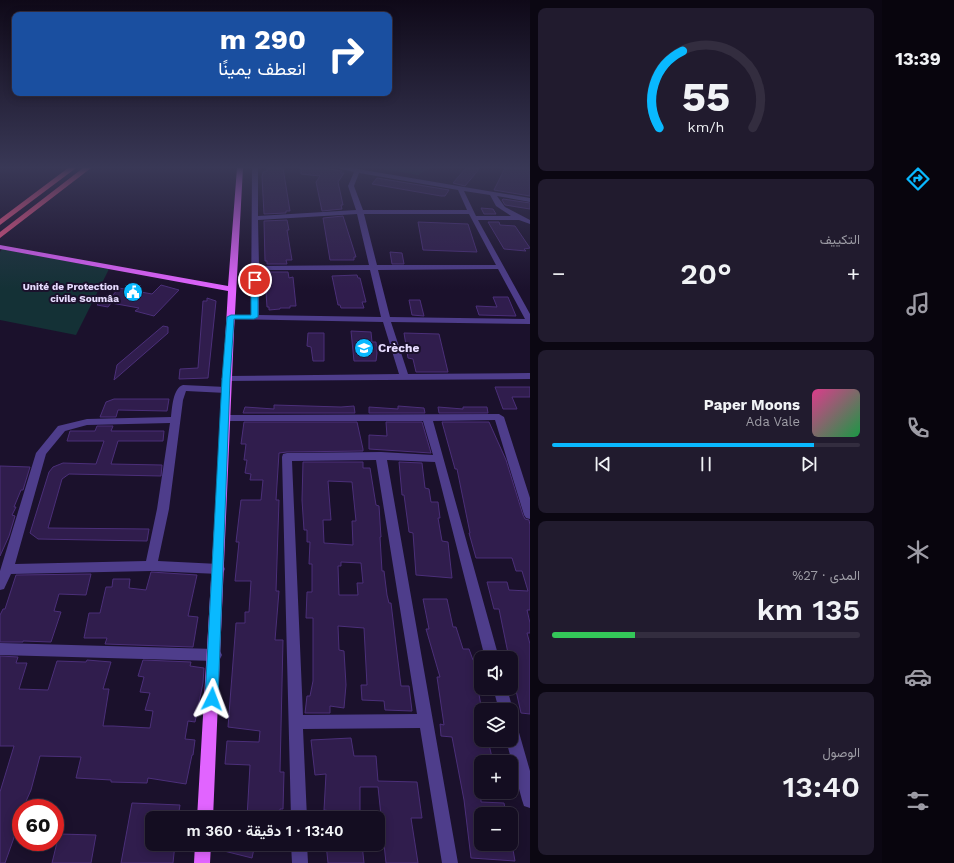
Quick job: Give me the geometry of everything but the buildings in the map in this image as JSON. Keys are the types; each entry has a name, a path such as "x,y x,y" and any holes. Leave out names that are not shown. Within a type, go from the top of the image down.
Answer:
{"highway":[{"path":"0,223 20,208"},
{"path":"0,236 36,208"}],"main road":[{"path":"205,811 215,655 226,385 231,317 231,289 237,208"},
{"path":"0,247 231,289"},
{"path":"202,863 203,851"}],"street":[{"path":"254,317 255,208"},
{"path":"359,208 386,319 404,378"},
{"path":"231,317 530,322 469,208"},
{"path":"501,208 530,222"},
{"path":"255,218 360,212 472,215 519,218"},
{"path":"255,268 501,267"},
{"path":"151,566 163,509 178,400 183,388 404,378 530,376"},
{"path":"225,418 499,417 530,515"},
{"path":"427,418 490,651"},
{"path":"0,585 7,569 41,453 62,428 86,422 176,420"},
{"path":"299,811 287,457 380,456 439,459"},
{"path":"380,456 450,863"},
{"path":"7,569 151,566 219,569"},
{"path":"0,649 215,655"},
{"path":"296,722 426,721"},
{"path":"516,747 530,800"},
{"path":"299,851 300,863"}],"green space":[{"path":"2,249 109,269 76,335 0,320 0,252"}],"place":[{"name":"Unité de Protection civile Soumâa","path":"133,292"},
{"name":"Crèche","path":"364,348"}],"route":[{"path":"212,699 219,569 226,379 231,317 254,317 255,280"}]}
